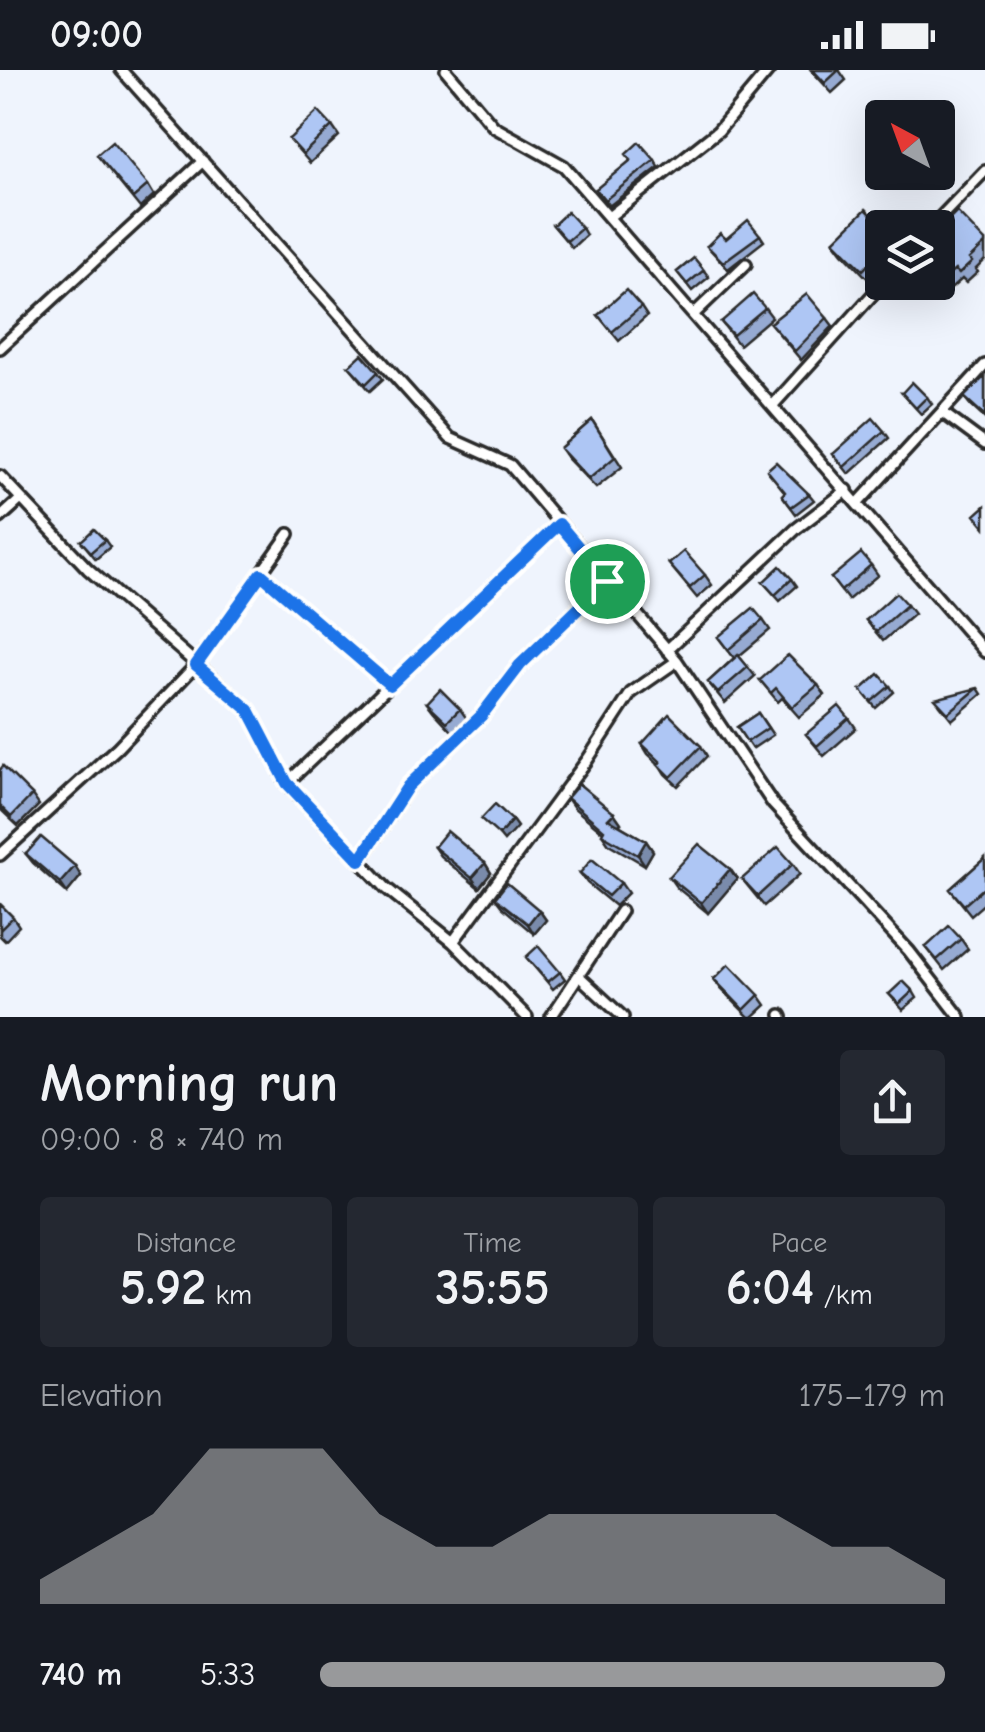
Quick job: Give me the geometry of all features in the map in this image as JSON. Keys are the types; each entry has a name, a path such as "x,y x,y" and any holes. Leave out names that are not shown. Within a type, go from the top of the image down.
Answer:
{"street":[{"path":"121,70 450,438 510,465 677,661 773,804 909,951 960,1017"},
{"path":"446,70 494,126 564,166 860,502 985,652"},
{"path":"610,216 718,132 768,70"},
{"path":"0,348 203,161"},
{"path":"947,210 985,171"},
{"path":"695,313 746,264"},
{"path":"774,404 868,300"},
{"path":"860,502 985,366"},
{"path":"943,414 985,444"},
{"path":"0,476 76,558 249,710 287,783 386,888 453,942 527,1017"},
{"path":"667,650 796,529 847,490"},
{"path":"0,518 21,498"},
{"path":"287,783 559,524"},
{"path":"0,855 118,748 196,665 289,534"},
{"path":"261,574 390,685"},
{"path":"360,860 408,786 481,716 520,665 607,581"},
{"path":"453,942 588,760 631,693 677,661"},
{"path":"551,1017 581,978 622,911"},
{"path":"581,978 624,1017"}],"building":[{"path":"813,70 839,70 825,83"},
{"path":"318,111 332,126 303,154 289,139"},
{"path":"112,142 148,185 133,198 97,155"},
{"path":"639,142 655,160 605,200 596,189 631,160 626,154"},
{"path":"865,210 863,270 834,241"},
{"path":"567,212 582,228 567,241 553,225"},
{"path":"955,214 985,241 959,274 955,270"},
{"path":"748,220 760,235 723,262 707,246 720,233 726,239"},
{"path":"694,258 704,270 687,284 677,272"},
{"path":"626,290 641,307 612,332 598,315"},
{"path":"753,294 765,308 733,335 721,322"},
{"path":"807,294 827,318 795,351 770,323"},
{"path":"362,354 378,372 366,384 349,366"},
{"path":"985,376 985,416 964,397"},
{"path":"912,382 927,397 916,408 902,393"},
{"path":"873,418 884,431 844,467 833,454"},
{"path":"592,420 615,457 589,479 560,448"},
{"path":"776,462 809,494 791,507 782,495 785,492 767,470"},
{"path":"985,506 985,527 975,515"},
{"path":"94,529 105,540 91,552 81,541"},
{"path":"684,551 705,575 690,588 669,564"},
{"path":"861,553 871,565 841,591 831,578"},
{"path":"780,566 792,579 775,595 763,582"},
{"path":"896,593 907,605 876,632 866,620"},
{"path":"753,608 763,620 728,650 718,637"},
{"path":"738,655 748,667 718,693 708,682"},
{"path":"788,655 818,685 792,707 776,688 771,693 760,680"},
{"path":"879,674 890,686 871,702 861,690"},
{"path":"978,688 948,713 935,699"},
{"path":"440,689 460,709 447,722 427,703"},
{"path":"839,706 849,718 817,746 806,734"},
{"path":"758,713 768,728 747,742 737,727"},
{"path":"669,714 701,746 671,777 642,744"},
{"path":"3,766 32,795 11,817 0,806"},
{"path":"579,784 614,813 608,819 646,841 638,855 602,834 604,830 567,798"},
{"path":"495,804 512,820 499,835 481,819"},
{"path":"447,831 485,863 472,878 434,847"},
{"path":"41,837 75,866 60,883 26,854"},
{"path":"699,844 730,869 701,903 669,877"},
{"path":"778,847 793,864 758,896 742,879"},
{"path":"985,858 985,887 964,905 950,889"},
{"path":"592,859 621,883 608,896 580,873"},
{"path":"507,883 539,910 528,924 495,898"},
{"path":"0,904 13,917 0,930"},
{"path":"949,926 961,939 937,960 926,947"},
{"path":"538,946 560,972 548,982 526,957"},
{"path":"729,964 759,995 744,1010 714,979"},
{"path":"903,981 913,991 899,1004 889,994"}],"route":[{"path":"559,524 607,581 520,665 481,716 408,786 360,860 287,783 249,710 196,665 261,574 390,685 449,624 559,524"}]}
